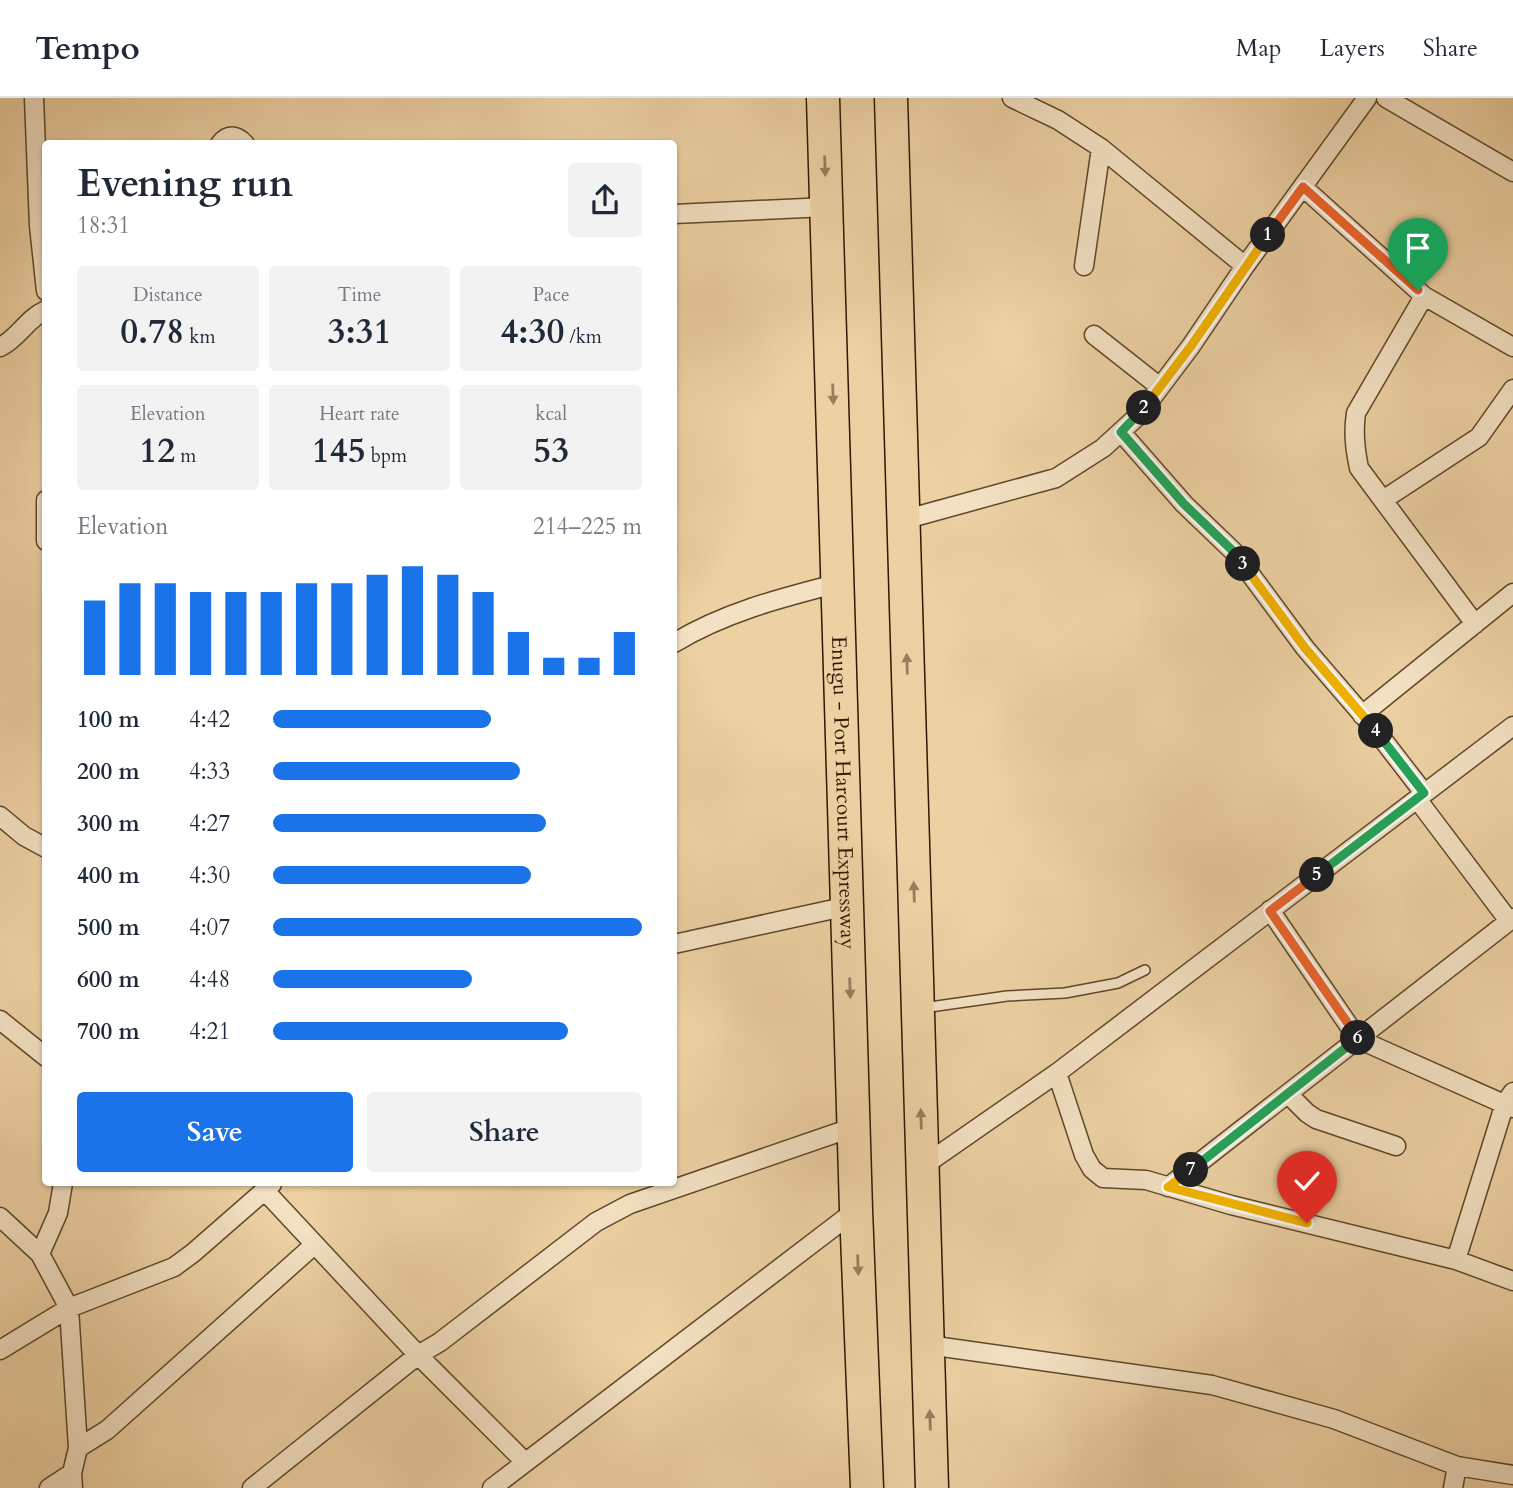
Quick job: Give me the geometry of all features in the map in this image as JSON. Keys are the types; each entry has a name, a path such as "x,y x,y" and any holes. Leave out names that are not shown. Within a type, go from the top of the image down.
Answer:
{"highway":[{"name":"Enugu - Port Harcourt Expressway","path":"823,98 856,1210 867,1488"},
{"path":"891,98 932,1488"}],"street":[{"path":"34,98 42,253"},
{"path":"1012,98 1058,121 1101,148 1245,266"},
{"path":"903,520 1056,478 1103,448 1121,432 1139,415 1191,346 1245,266 1367,98"},
{"path":"1386,98 1513,172"},
{"path":"226,140 232,136 241,140"},
{"path":"1084,266 1101,148"},
{"path":"1303,187 1424,296 1513,347"},
{"path":"677,214 827,207"},
{"path":"1424,296 1356,413 1353,432 1359,468 1475,624"},
{"path":"0,347 17,336 33,316 42,312"},
{"path":"1094,335 1160,387"},
{"path":"1382,500 1479,438 1513,389"},
{"path":"1121,432 1184,504 1234,552 1305,648 1362,715 1511,919 1168,1187"},
{"path":"677,641 701,627 743,610 839,583"},
{"path":"1362,715 1513,593"},
{"path":"923,1166 1057,1073 1513,726"},
{"path":"0,816 24,836 42,846"},
{"path":"677,943 848,906"},
{"path":"1270,911 1358,1039 1511,1101 1457,1259"},
{"path":"0,1020 42,1054"},
{"path":"1057,1073 1084,1155 1092,1169 1103,1178 1146,1180 1231,1205 1457,1259 1513,1281"},
{"path":"1288,1094 1316,1119 1396,1146"},
{"path":"252,1488 418,1355 440,1342 596,1222 630,1203 854,1127"},
{"path":"40,1254 58,1213 62,1186"},
{"path":"0,1349 69,1308 174,1267 269,1187 314,1245 418,1355 525,1462"},
{"path":"492,1488 856,1210"},
{"path":"0,1217 40,1254 69,1308 78,1448 73,1481 49,1488"},
{"path":"78,1448 107,1430 314,1245"},
{"path":"928,1345 1212,1385 1335,1419 1457,1466 1513,1475"},
{"path":"1452,1488 1457,1466"}],"lane":[{"path":"918,1009 1007,996 1065,993 1118,983 1144,970"}],"route":[{"path":"1307,1223 1168,1187 1358,1039 1270,911 1424,793 1373,727 1305,648 1234,552 1184,504 1121,432 1139,415 1191,346 1303,187 1418,290"}]}
